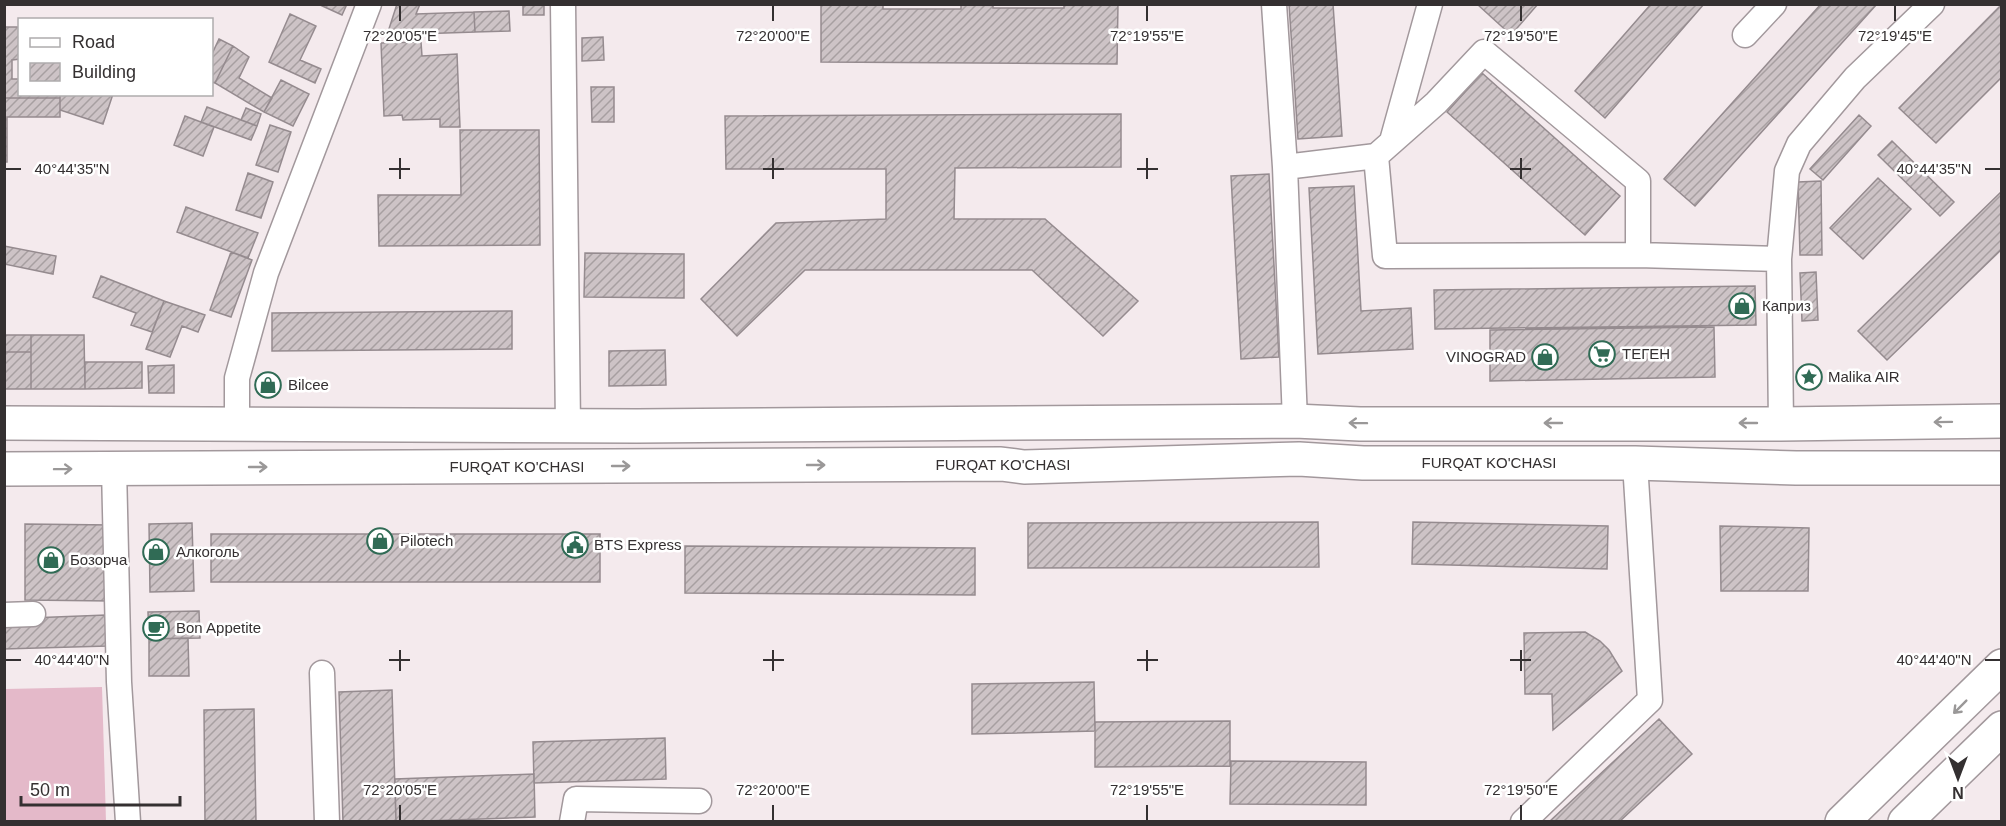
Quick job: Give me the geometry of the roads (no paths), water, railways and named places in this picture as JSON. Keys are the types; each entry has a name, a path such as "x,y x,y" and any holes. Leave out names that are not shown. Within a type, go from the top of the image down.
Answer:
{"main road":[{"path":"4,423 568,426 1295,421 1360,424 1780,424 2001,421"},
{"name":"FURQAT KO'CHASI","path":"4,469 1001,464 1024,467 1299,459 1363,463 1635,463 1796,468 2001,468"},
{"path":"1842,822 2001,666"},
{"path":"1905,822 2001,728"}],"street":[{"path":"237,425 237,378 266,273 369,4"},
{"path":"563,4 568,426"},
{"path":"1274,4 1285,167 1295,421"},
{"path":"1745,35 1774,4"},
{"path":"1780,424 1779,259 1787,171 1798,144 1855,78 1932,4"},
{"path":"1431,6 1384,148 1385,256 1638,255 1779,259"},
{"path":"1285,167 1384,148 1436,103 1484,52 1638,181 1638,255"},
{"path":"1523,822 1650,700 1635,463"},
{"path":"114,468 119,682 128,822"},
{"path":"4,615 33,614"},
{"path":"322,673 327,822"},
{"path":"572,822 576,799 699,801"}],"place":[{"name":"Каприз","path":"1742,306"},
{"name":"ТЕГЕН","path":"1602,354"},
{"name":"VINOGRAD","path":"1545,357"},
{"name":"Malika AIR","path":"1809,377"},
{"name":"Bilcee","path":"268,385"},
{"name":"Pilotech","path":"380,541"},
{"name":"BTS Express","path":"575,545"},
{"name":"Алкоголь","path":"156,552"},
{"name":"Бозорча","path":"51,560"},
{"name":"Bon Appetite","path":"156,628"}]}
